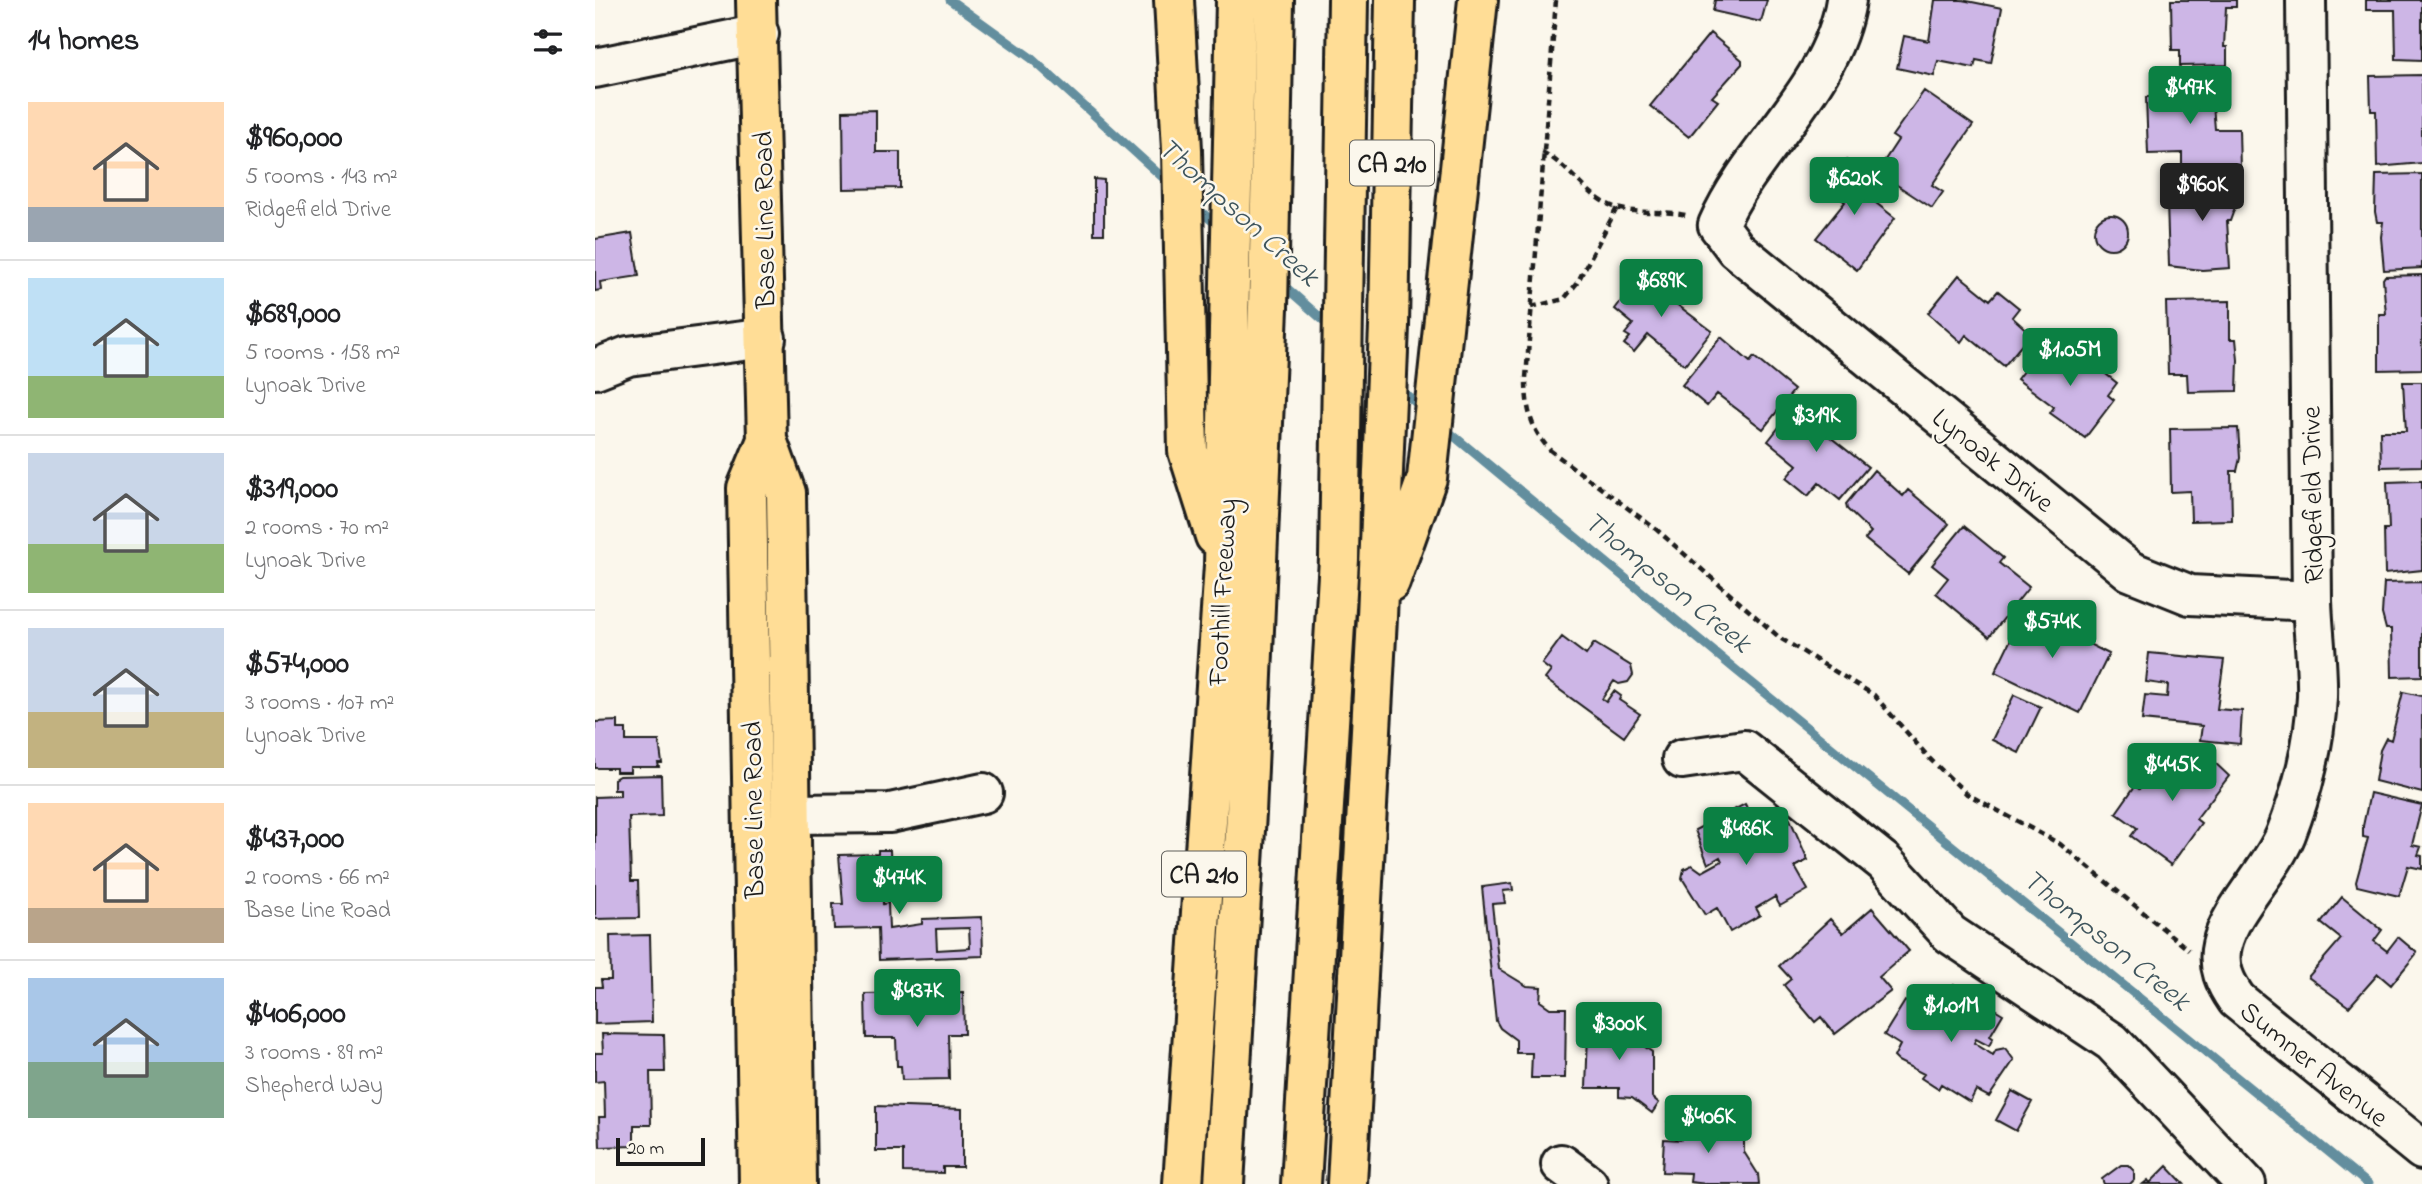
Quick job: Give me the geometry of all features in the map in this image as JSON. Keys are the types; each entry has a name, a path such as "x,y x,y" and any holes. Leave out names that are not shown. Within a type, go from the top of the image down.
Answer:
{"main road":[{"path":"1174,0 1181,150 1188,451 1224,565"},
{"name":"Foothill Freeway","path":"1183,1184 1224,565 1233,271 1236,0"},
{"path":"1224,1184 1247,813 1268,308 1274,0"},
{"path":"1301,1184 1339,559 1348,0"},
{"name":"CA 210","path":"1347,1184 1377,617 1389,326 1395,0"},
{"path":"1377,617 1427,478 1440,378 1478,0"},
{"name":"Base Line Road","path":"757,17 767,440 786,493 796,1184"},
{"name":"Base Line Road","path":"759,1184 747,488 767,440"}],"street":[{"path":"1718,225 1732,193 1821,70 1844,14 1846,0"},
{"name":"Ridgefield Drive","path":"2221,967 2221,948 2226,931 2261,880 2286,834 2305,769 2317,698 2312,601 2306,0"},
{"path":"595,68 757,17"},
{"name":"Lynoak Drive","path":"1718,225 1736,249 2130,571 2190,595 2312,601"},
{"path":"595,369 628,356 766,338"},
{"path":"1682,759 1744,750 1884,862 1950,934 2112,1042 2246,1184"},
{"path":"791,814 890,813 983,793"},
{"name":"Sumner Avenue","path":"2221,967 2226,985 2237,1000 2422,1150"}],"path":[{"path":"1556,0 1542,152 1526,401 1537,436 1552,451 1668,539 1780,638 1874,695 1930,759 1967,794 2060,844 2181,946 2221,967"},
{"path":"1542,152 1560,161 1592,194 1617,208 1678,213 1718,225"},
{"path":"1531,307 1564,299 1577,283 1617,208"}],"building":[{"path":"1715,0 1767,0 1761,22 1713,11"},
{"path":"1935,0 1962,0 2002,8 1991,63 1976,60 1974,68 1938,61 1934,76 1897,68 1904,36 1929,41"},
{"path":"2171,0 2236,0 2236,7 2226,7 2224,47 2227,47 2227,65 2180,66 2180,50 2172,50"},
{"path":"2366,0 2422,0 2422,60 2396,59 2395,10 2366,10"},
{"path":"1710,33 1742,60 1742,64 1712,97 1718,101 1689,137 1650,106"},
{"path":"2422,75 2422,163 2377,167 2376,111 2371,111 2370,76"},
{"path":"2192,79 2211,81 2215,129 2239,129 2240,170 2235,170 2234,167 2182,168 2182,153 2148,154 2146,97 2158,97 2158,83"},
{"path":"1924,91 1973,125 1932,185 1943,192 1932,208 1877,172 1898,140 1892,136"},
{"path":"876,110 876,152 900,152 900,188 844,189 843,111"},
{"path":"1846,160 1875,183 1866,195 1895,218 1857,270 1816,238 1845,202 1825,186"},
{"path":"2232,172 2235,207 2230,221 2227,221 2230,268 2202,270 2169,266 2167,202 2184,201 2187,173"},
{"path":"2422,174 2422,268 2384,270 2381,237 2383,222 2377,222 2375,212 2376,175"},
{"path":"1094,179 1104,180 1104,234 1094,234"},
{"path":"2111,215 2123,220 2128,232 2123,244 2111,249 2099,244 2094,232 2099,220"},
{"path":"632,233 639,276 600,282 601,290 595,291 595,239"},
{"path":"1644,270 1651,275 1653,273 1674,289 1672,292 1679,298 1675,303 1712,331 1685,365 1648,335 1634,352 1624,344 1630,337 1625,334 1633,324 1615,309"},
{"path":"1959,275 1990,300 1998,291 2019,308 2012,317 2031,334 2004,366 1966,335 1961,342 1928,313"},
{"path":"2422,275 2422,369 2379,370 2379,314 2386,314 2383,279 2385,276"},
{"path":"2230,301 2230,339 2236,339 2238,360 2237,391 2188,392 2187,374 2168,374 2166,302"},
{"path":"1721,337 1750,362 1754,357 1794,390 1763,429 1717,394 1707,406 1682,385"},
{"path":"2044,344 2067,363 2076,350 2117,383 2108,395 2114,400 2085,438 2050,413 2054,407 2017,379"},
{"path":"2403,382 2422,382 2422,466 2381,467 2380,431 2406,431"},
{"path":"1798,403 1827,424 1833,431 1829,436 1868,467 1840,500 1819,483 1808,496 1786,478 1797,465 1768,441"},
{"path":"2238,428 2240,458 2237,471 2231,471 2232,520 2191,521 2190,491 2171,492 2170,429"},
{"path":"1874,470 1903,496 1908,490 1949,524 1908,574 1865,539 1871,532 1847,509 1846,504"},
{"path":"2422,481 2422,570 2385,574 2384,529 2389,529 2387,482"},
{"path":"1964,526 2003,558 1999,563 2029,587 1989,637 1936,593 1948,578 1932,565"},
{"path":"2422,582 2422,676 2392,677 2391,629 2386,629 2382,614 2384,583"},
{"path":"2027,606 2062,623 2060,626 2109,654 2080,713 1995,672"},
{"path":"1562,637 1586,655 1594,643 1631,666 1633,675 1628,682 1619,684 1614,681 1602,699 1606,702 1614,691 1621,696 1619,700 1640,714 1624,737 1545,679 1551,671 1542,664"},
{"path":"2149,653 2224,660 2217,709 2242,711 2240,744 2200,740 2202,726 2142,720 2145,695 2167,697 2168,685 2146,682"},
{"path":"2403,692 2422,696 2422,793 2375,781 2380,750 2386,738 2391,740"},
{"path":"2014,695 2041,707 2019,753 1992,740"},
{"path":"618,721 618,729 626,729 626,741 659,741 662,763 658,763 659,767 630,767 630,772 616,772 616,768 595,768 595,722"},
{"path":"2165,753 2212,760 2229,776 2196,819 2201,823 2171,865 2131,836 2137,828 2116,813 2135,786 2139,789"},
{"path":"661,775 662,816 629,817 631,881 638,881 639,918 595,919 595,797 620,796 620,790 614,790 614,779 619,776"},
{"path":"2370,793 2422,805 2412,845 2421,847 2418,855 2422,856 2422,869 2408,866 2399,896 2357,886 2368,838 2363,837 2363,826"},
{"path":"1745,804 1757,827 1760,825 1764,833 1751,840 1754,845 1774,835 1774,821 1782,817 1790,819 1808,860 1795,867 1808,890 1780,906 1775,897 1756,908 1760,915 1730,932 1717,908 1705,915 1682,878 1684,869 1692,865 1702,872 1722,861 1720,857 1708,864 1695,830"},
{"path":"878,850 890,850 891,878 882,878 883,904 888,903 889,929 922,924 922,919 982,917 983,956 879,960 878,928 834,929 833,904 843,904 839,855 878,854","holes":["969,928 970,948 937,950 936,929"]},
{"path":"1512,883 1513,890 1503,891 1505,903 1492,904 1499,969 1527,986 1541,987 1540,1001 1550,1008 1566,1008 1565,1078 1531,1078 1532,1053 1516,1053 1516,1040 1500,1028 1496,1021 1482,887"},
{"path":"2342,897 2382,930 2374,941 2387,951 2398,937 2417,953 2391,985 2378,974 2349,1007 2308,977 2341,939 2321,923"},
{"path":"1872,908 1909,951 1879,977 1891,991 1835,1034 1821,1017 1815,1022 1787,989 1784,985 1791,979 1779,966 1830,919 1843,933"},
{"path":"650,935 652,1022 595,1024 595,987 602,987 601,980 611,980 610,936"},
{"path":"1954,985 2003,1014 1990,1036 1993,1038 1989,1046 1976,1039 1974,1043 1993,1055 1996,1050 2005,1048 2014,1060 1989,1097 1976,1090 1970,1102 1941,1084 1938,1089 1921,1078 1924,1074 1898,1061 1894,1057 1900,1045 1884,1035 1905,1001 1910,1004 1914,1000 1924,1002 1924,1014 1943,1025 1945,1020 1933,1013 1938,1005 1941,1006"},
{"path":"963,992 964,1034 948,1034 949,1079 902,1080 901,1066 897,1066 896,1038 866,1038 865,994"},
{"path":"1589,1006 1652,1052 1652,1097 1659,1103 1652,1113 1632,1098 1619,1097 1619,1088 1586,1088"},
{"path":"602,1034 664,1035 665,1072 650,1072 651,1125 634,1125 634,1146 600,1147 599,1117 605,1117 604,1081 595,1082 595,1053 603,1053"},
{"path":"2012,1091 2032,1102 2016,1131 1996,1120"},
{"path":"876,1106 962,1109 962,1167 943,1167 943,1173 903,1172 903,1151 876,1151"},
{"path":"1668,1122 1723,1123 1731,1137 1744,1137 1744,1152 1758,1174 1759,1184 1690,1182 1691,1173 1662,1172 1664,1139 1680,1140"},
{"path":"2121,1165 2128,1165 2134,1171 2134,1180 2130,1184 2104,1184 2102,1179"},
{"path":"2167,1166 2184,1184 2143,1184 2148,1180 2150,1183"}],"waterway":[{"name":"Thompson Creek","path":"950,0 1031,58 1171,185"},
{"name":"Thompson Creek","path":"1195,206 1221,229"},
{"name":"Thompson Creek","path":"1281,283 1331,327"},
{"name":"Thompson Creek","path":"1399,388 1425,411"},
{"name":"Thompson Creek","path":"1443,427 1736,670 2368,1184"}]}
